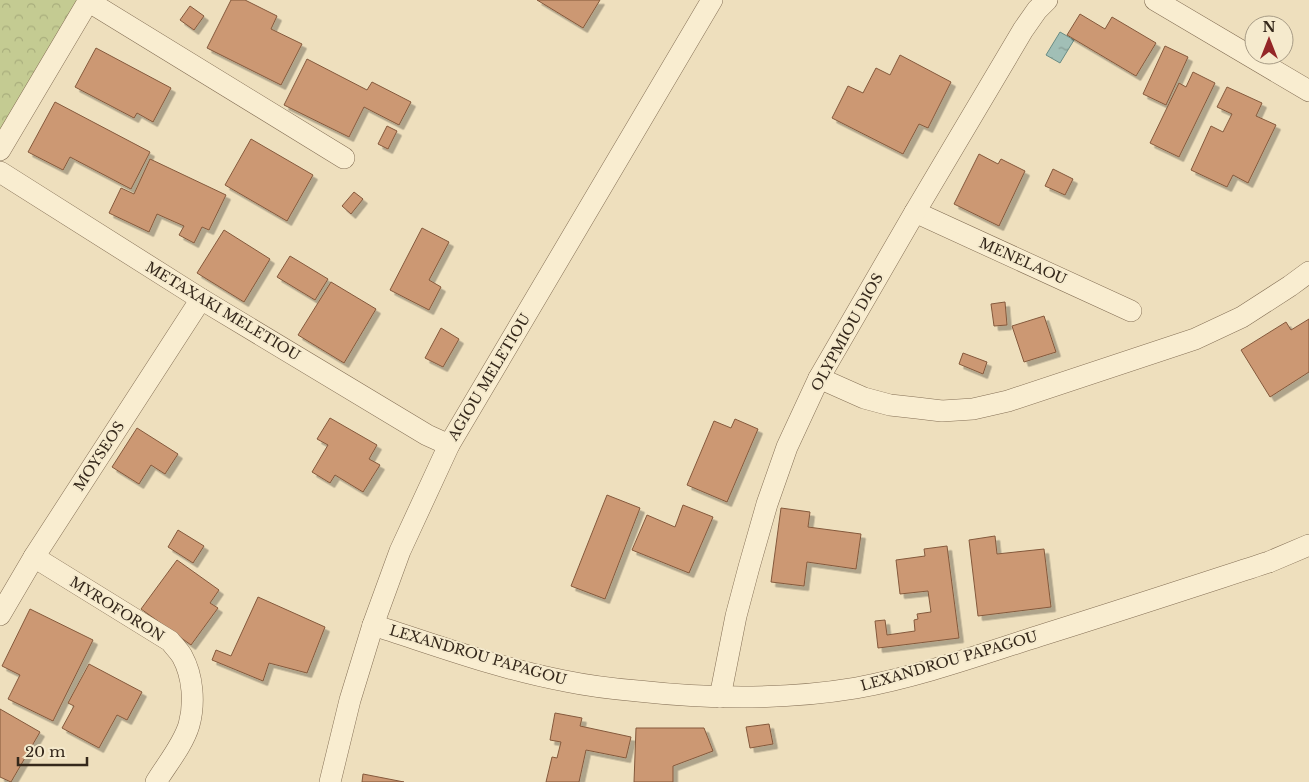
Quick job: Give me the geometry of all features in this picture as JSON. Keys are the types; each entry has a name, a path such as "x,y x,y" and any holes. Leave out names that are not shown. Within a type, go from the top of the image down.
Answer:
{"street":[{"path":"0,150 88,0 344,158"},
{"name":"AGIOU MELETIOU","path":"330,782 350,700 373,625 400,551 449,445 712,0"},
{"name":"OLYPMIOU DIOS","path":"720,697 736,616 767,504 787,447 820,378 914,212 1023,30 1037,10 1047,0"},
{"path":"1155,0 1309,91"},
{"name":"METAXAKI MELETIOU","path":"0,172 201,299 427,435 449,445"},
{"name":"MENELAOU","path":"914,212 1131,311"},
{"path":"820,378 864,398 917,408 942,410 973,409 1008,402 1195,340 1242,317 1309,272"},
{"name":"MOYSEOS","path":"0,615 34,557 201,299"},
{"name":"LEXANDROU PAPAGOU","path":"373,625 446,648 564,681 598,687 660,694 720,697 781,696 855,688 900,678 986,653 1269,562 1309,544"},
{"name":"MYROFORON","path":"34,557 170,641 182,656 192,688 189,725 156,782"}],"green space":[{"path":"0,0 87,0 0,138"}],"water":[{"path":"1060,32 1074,40 1060,63 1046,55"}],"building":[{"path":"231,0 245,0 277,16 271,29 302,44 281,85 207,48"},
{"path":"537,0 600,0 583,28"},
{"path":"190,6 204,16 194,30 180,20"},
{"path":"1080,14 1105,29 1112,17 1156,43 1136,76 1067,35"},
{"path":"1165,46 1188,57 1166,105 1143,94"},
{"path":"96,48 171,88 153,122 137,113 134,118 75,87"},
{"path":"900,55 951,82 928,128 919,124 903,154 832,118 848,86 863,93 876,68 890,75"},
{"path":"307,59 367,90 372,82 411,102 399,125 364,107 349,137 284,105"},
{"path":"1193,72 1215,83 1179,157 1150,143 1179,83 1186,87"},
{"path":"1227,87 1262,103 1256,116 1276,125 1248,183 1233,175 1227,187 1191,170 1211,126 1223,132 1232,114 1217,107"},
{"path":"55,102 150,152 131,189 70,157 63,170 28,152"},
{"path":"387,126 397,131 388,149 378,144"},
{"path":"251,139 313,175 287,221 225,185"},
{"path":"979,154 998,164 1001,159 1025,171 999,226 954,204"},
{"path":"150,159 226,195 209,230 202,227 194,243 179,235 184,226 157,214 149,232 109,213 121,188 134,194"},
{"path":"1053,169 1073,179 1065,195 1045,186"},
{"path":"354,192 363,199 351,214 342,206"},
{"path":"422,228 449,242 429,280 441,287 429,310 390,290"},
{"path":"224,230 270,259 244,302 197,273"},
{"path":"290,256 328,279 315,300 277,277"},
{"path":"331,282 376,309 344,363 298,335"},
{"path":"1005,302 1007,325 994,326 991,304"},
{"path":"1044,316 1056,352 1024,362 1012,326"},
{"path":"1309,319 1309,372 1270,397 1241,350 1286,322 1291,330"},
{"path":"441,328 459,339 443,367 425,358"},
{"path":"963,353 987,362 983,374 959,364"},
{"path":"330,418 377,445 369,459 380,465 363,492 335,475 330,483 312,472 328,445 317,439"},
{"path":"735,419 758,429 727,502 687,485 714,421 731,428"},
{"path":"137,428 178,454 165,474 151,465 139,484 112,467"},
{"path":"607,495 640,508 605,599 571,586"},
{"path":"683,505 713,517 689,573 632,550 647,515 675,527"},
{"path":"781,508 810,512 808,527 861,534 856,569 807,562 804,586 771,582"},
{"path":"178,530 204,546 193,563 168,547"},
{"path":"995,536 997,554 1044,549 1051,607 978,616 969,540"},
{"path":"947,546 959,638 878,648 875,621 885,620 887,635 915,631 914,620 918,619 917,614 931,612 928,591 900,594 896,560 925,556 924,549"},
{"path":"177,560 219,590 210,603 218,608 191,645 141,609"},
{"path":"258,597 325,627 307,673 269,663 263,681 212,660 216,650 231,656"},
{"path":"30,609 93,640 53,721 8,699 20,675 2,666"},
{"path":"89,664 142,692 127,720 117,715 99,748 62,728 74,706 68,703"},
{"path":"0,709 40,732 11,782 0,777"},
{"path":"555,713 582,718 580,726 631,737 626,758 586,750 579,782 546,782 552,757 557,758 561,742 550,740"},
{"path":"769,724 773,744 750,748 746,727"},
{"path":"636,728 704,728 713,751 673,766 673,782 634,782"},
{"path":"363,774 404,782 362,782"}]}
